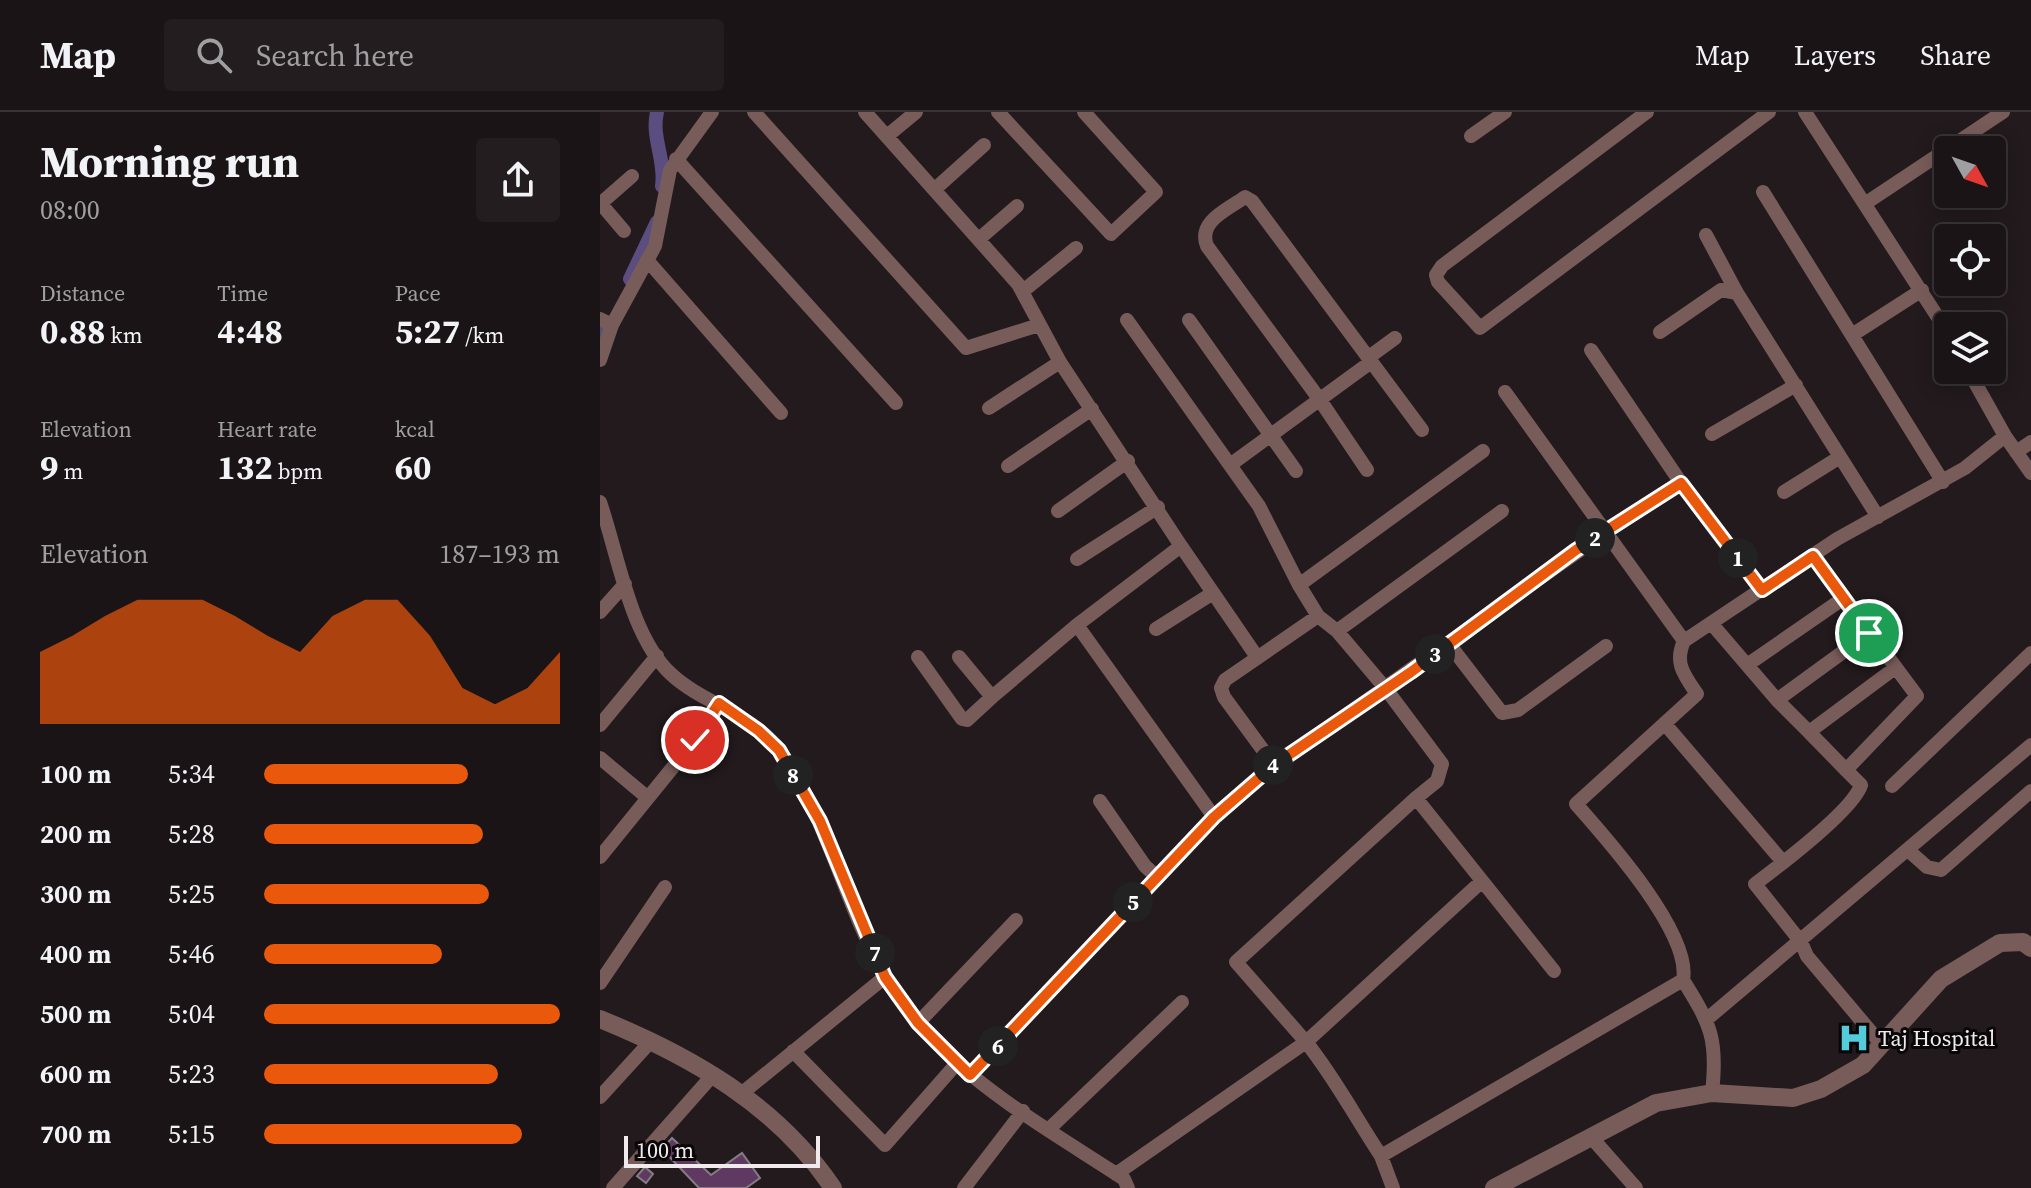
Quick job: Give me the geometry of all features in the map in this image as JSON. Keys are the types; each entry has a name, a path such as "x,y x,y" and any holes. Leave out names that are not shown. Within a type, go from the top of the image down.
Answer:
{"street":[{"path":"600,360 606,322 655,246 670,170 712,112"},
{"path":"754,112 966,348 1039,325"},
{"path":"865,112 1023,291 1060,362 1257,657"},
{"path":"887,136 916,112"},
{"path":"998,112 1111,234 1156,192 1084,112"},
{"path":"1471,136 1505,112"},
{"path":"1647,112 1442,266 1436,275 1438,282 1480,328 1769,112"},
{"path":"1805,112 1935,312"},
{"path":"1866,203 2003,112"},
{"path":"935,189 984,145"},
{"path":"676,159 896,403"},
{"path":"624,231 600,204 632,176"},
{"path":"1763,192 1943,482"},
{"path":"1367,470 1320,400 1207,246 1204,235 1211,220 1245,197 1256,205 1422,430"},
{"path":"979,239 1017,206"},
{"path":"1706,235 1737,293 1878,517"},
{"path":"1023,291 1076,248"},
{"path":"647,260 781,413"},
{"path":"1660,332 1721,290 1737,293"},
{"path":"1852,335 1922,290"},
{"path":"1127,320 1259,506 1318,616 1337,631 1386,689 1442,764 1437,781 1236,962 1336,1079 1344,1102 1381,1156 1393,1188"},
{"path":"1189,320 1296,471"},
{"path":"1369,357 1395,338"},
{"path":"1591,350 1681,483 1762,590"},
{"path":"1230,465 1371,362 1369,357"},
{"path":"989,408 1060,362"},
{"path":"1976,384 2005,436 2031,473"},
{"path":"1712,434 1796,385"},
{"path":"1505,392 1684,641"},
{"path":"1008,466 1092,409"},
{"path":"1712,1093 1716,1053 1707,1019 1683,980 1686,966 1654,899 1576,804 1697,694 1682,673 1677,656 1684,641 1813,556 1943,482 2005,436"},
{"path":"2016,452 2031,442"},
{"path":"1299,585 1483,451"},
{"path":"1784,492 1840,457"},
{"path":"1058,511 1128,461"},
{"path":"970,1075 1214,817 1274,765 1604,533 1681,483"},
{"path":"600,502 632,610 657,656 671,675 719,703 759,731 779,750 820,821 885,977 918,1023 970,1075 1116,1174 1128,1188"},
{"path":"1077,559 1158,507"},
{"path":"1337,631 1502,511"},
{"path":"918,657 962,719 967,720 1077,625 1181,546"},
{"path":"1813,556 1917,696 1846,770"},
{"path":"600,612 625,584"},
{"path":"1156,629 1213,593"},
{"path":"1747,665 1844,598"},
{"path":"1274,765 1224,697 1221,688 1225,680 1318,616"},
{"path":"1711,623 1777,700 1861,785 1783,862 1755,884 1801,942 1807,956 1882,1045"},
{"path":"1077,625 1214,817"},
{"path":"1777,700 1869,633"},
{"path":"1449,644 1502,713 1518,710 1606,646"},
{"path":"1892,786 2031,653"},
{"path":"600,725 657,656"},
{"path":"959,657 992,697"},
{"path":"1809,732 1895,668"},
{"path":"600,857 695,740 719,703"},
{"path":"1665,724 1783,862"},
{"path":"1707,1019 2031,745"},
{"path":"600,758 648,798"},
{"path":"1909,851 1927,867 1941,870 2031,791"},
{"path":"1416,798 1554,971"},
{"path":"1100,801 1145,866 1157,877"},
{"path":"1116,1174 1306,1042 1481,882"},
{"path":"600,983 665,887"},
{"path":"918,1023 1016,920"},
{"path":"1494,1188 1656,1103 1712,1093 1793,1098 1821,1089 1863,1065 1941,979 1970,959 2000,943 2023,942 2031,948"},
{"path":"741,1094 885,977"},
{"path":"1381,1156 1683,980"},
{"path":"1049,1129 1182,1002"},
{"path":"600,1019 652,1040 741,1094 789,1131 833,1188"},
{"path":"600,1097 652,1040"},
{"path":"793,1051 885,1145 958,1062"},
{"path":"613,1188 712,1076"},
{"path":"964,1188 1023,1111"},
{"path":"1591,1137 1636,1188"}],"building":[{"path":"672,1138 711,1175 742,1153 760,1178 746,1188 699,1188 662,1149"},
{"path":"645,1167 653,1174 646,1183 637,1176"}],"waterway":[{"path":"657,112 662,186"},
{"path":"630,279 657,222"}],"place":[{"name":"Taj Hospital","path":"1854,1038"}],"route":[{"path":"695,740 719,703 759,731 779,750 820,821 885,977 918,1023 970,1075 1214,817 1274,765 1411,672 1576,550 1681,483 1762,590 1813,556 1869,633"}]}
